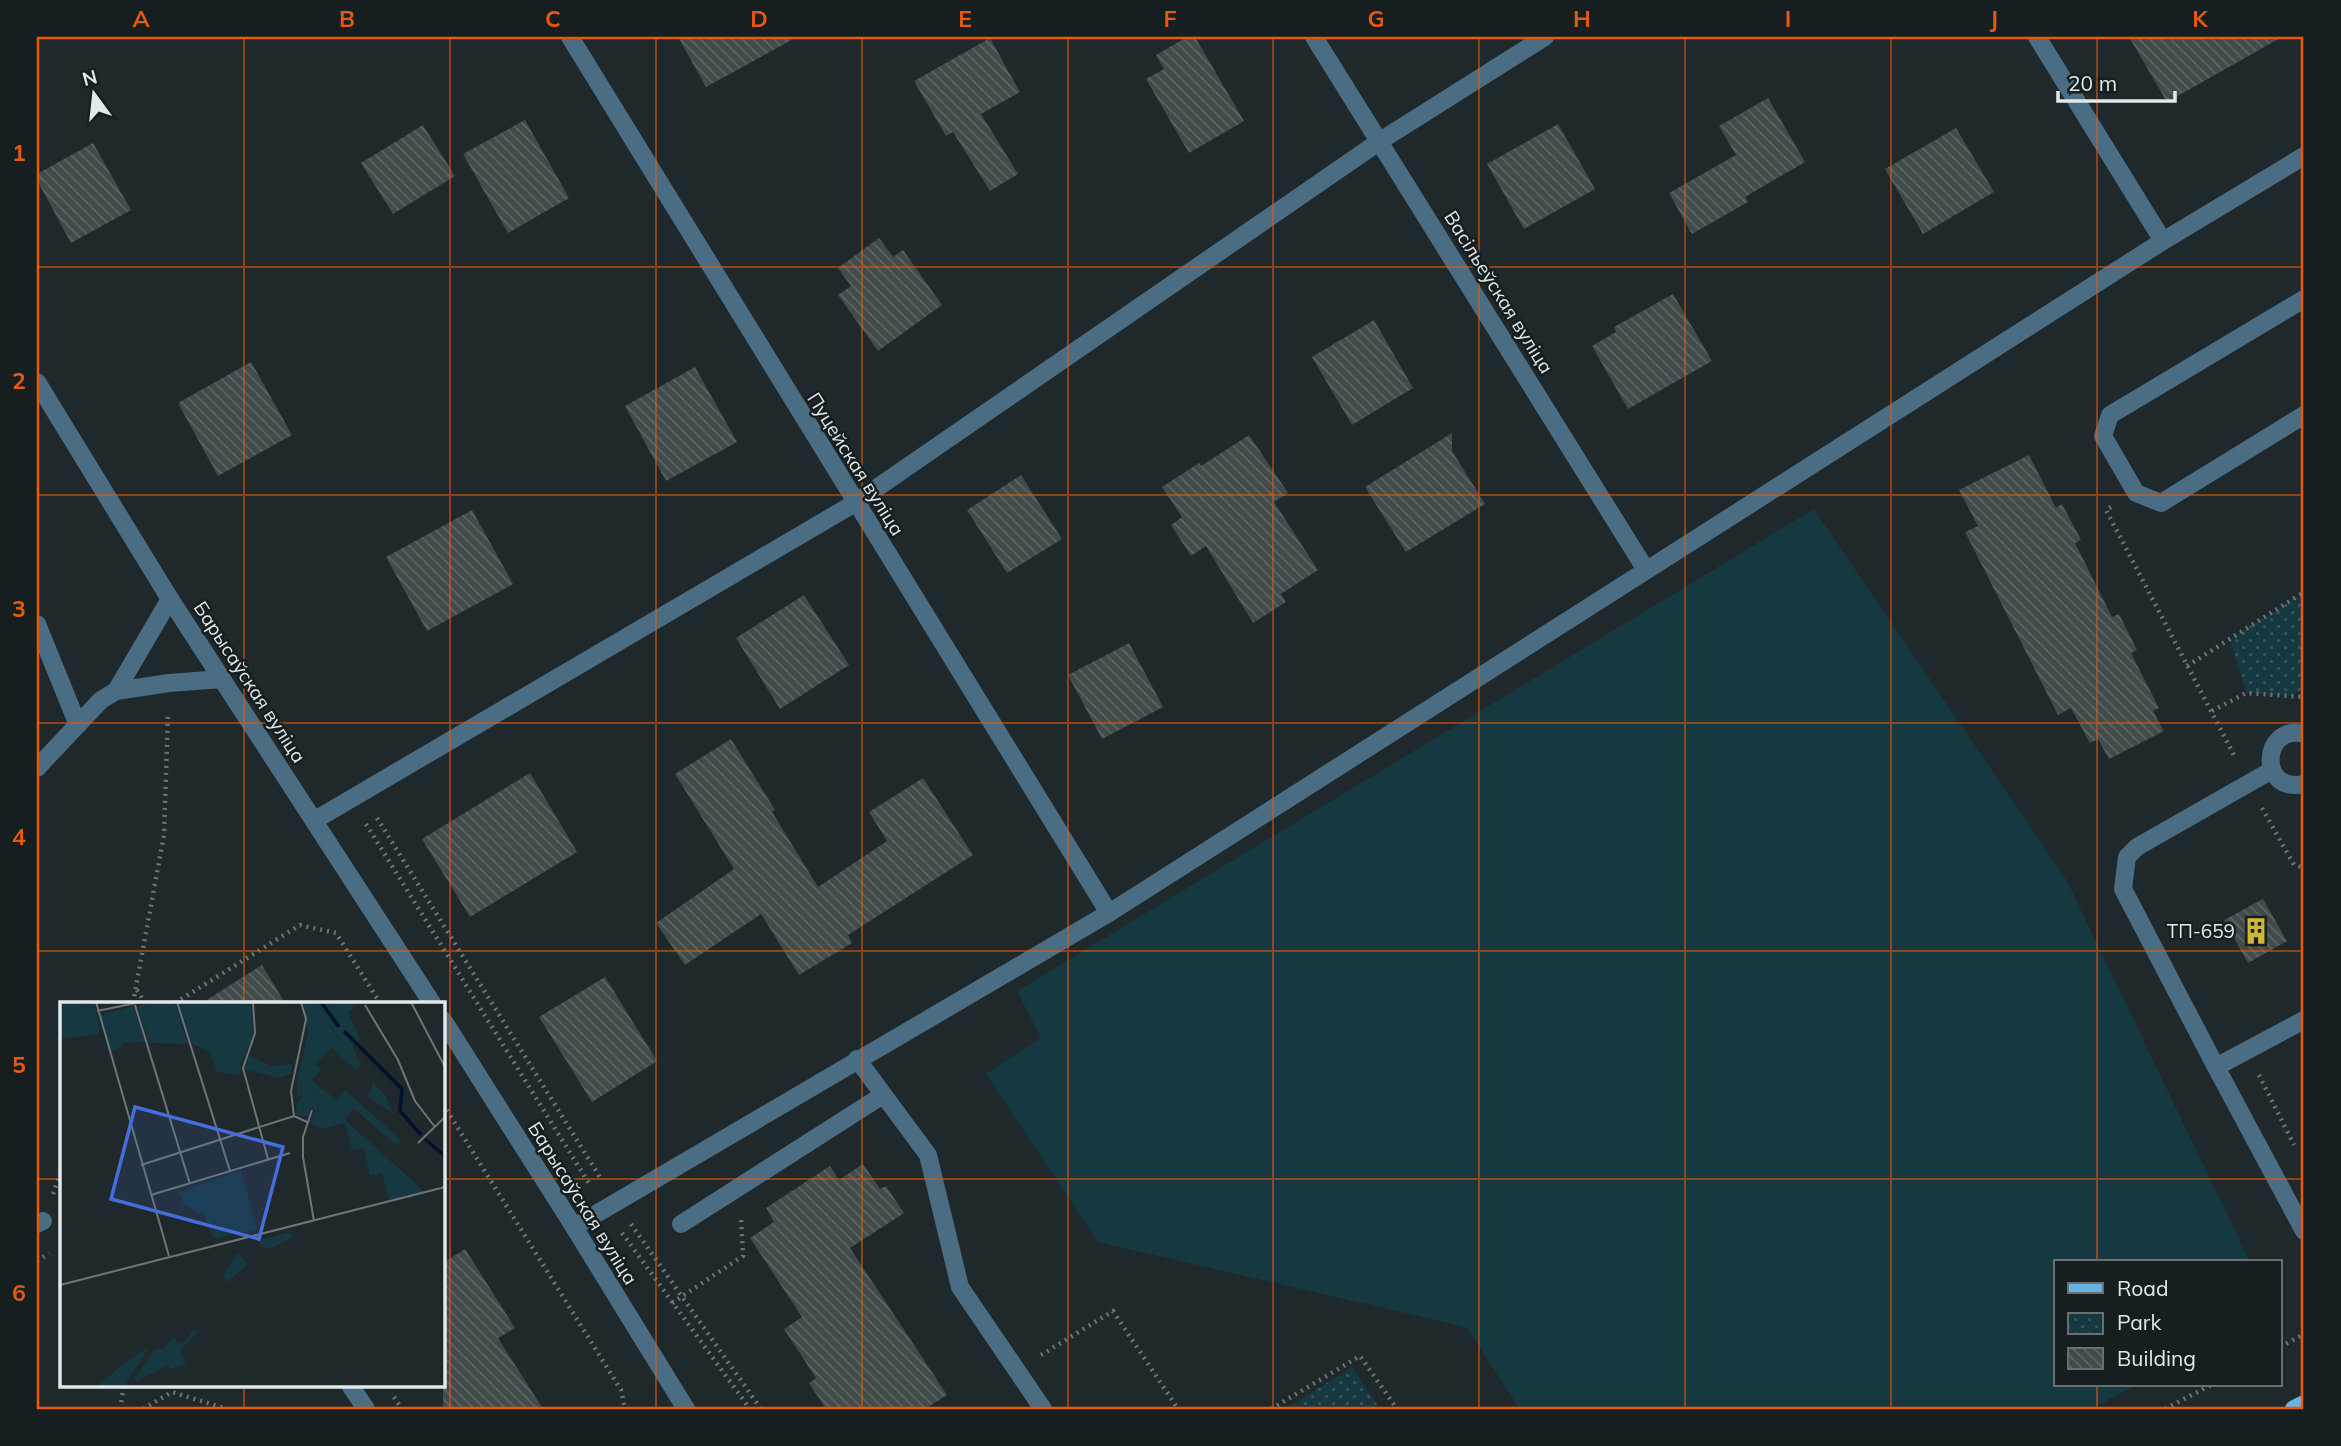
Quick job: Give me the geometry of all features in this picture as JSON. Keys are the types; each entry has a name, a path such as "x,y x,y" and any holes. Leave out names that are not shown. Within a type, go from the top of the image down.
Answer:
{"main road":[{"path":"2294,1409 2304,1404"}],"street":[{"name":"Пуцейская вуліца","path":"570,37 1109,913"},
{"name":"Васільеўская вуліца","path":"1314,37 1646,570"},
{"path":"315,820 855,503 1380,141 1545,37"},
{"path":"2037,37 2163,241"},
{"path":"574,1227 1109,913 2163,241 2304,156"},
{"path":"2302,305 2110,415 2103,436 2136,493 2161,503 2304,415"},
{"name":"Барысаўская вуліца","path":"37,382 170,599 431,1002"},
{"path":"116,691 170,599"},
{"path":"37,624 78,724"},
{"path":"37,768 101,700 116,691 222,679"},
{"path":"2304,734 2297,732 2285,735 2276,742 2270,753 2272,770 2284,783 2304,784"},
{"path":"2272,770 2137,847 2127,857 2123,889 2304,1231"},
{"path":"2216,1067 2304,1020"},
{"name":"Барысаўская вуліца","path":"444,1022 687,1409"},
{"path":"857,1059 928,1155 960,1287 1043,1409"},
{"path":"681,1224 883,1095"},
{"path":"351,1386 366,1409"}],"path":[{"path":"2136,493 2106,510 2249,784 2294,865 2304,868"},
{"path":"2187,666 2304,592"},
{"path":"133,1002 164,835 169,683"},
{"path":"2212,711 2246,693 2304,697"},
{"path":"356,796 672,1303 750,1409"},
{"path":"356,796 610,1205 681,1297 761,1409"},
{"path":"178,1002 300,925 336,933 379,1002"},
{"path":"136,989 144,1002"},
{"path":"2257,1069 2298,1153"},
{"path":"444,1106 621,1390 625,1409"},
{"path":"672,1303 743,1256 740,1206"},
{"path":"1017,1370 1113,1311 1178,1409"},
{"path":"2282,1347 2304,1334"},
{"path":"1271,1409 1360,1356 1397,1409"},
{"path":"120,1409 124,1386"},
{"path":"2165,1409 2209,1386"},
{"path":"142,1409 172,1392 227,1409"}],"green space":[{"path":"1814,509 2067,881 2249,1260 2054,1260 2054,1386 2134,1386 2091,1409 1520,1409 1466,1327 1098,1242 986,1074 1041,1038 1017,991"},
{"path":"2304,592 2304,689 2292,696 2246,693 2230,639"},
{"path":"1352,1367 1380,1409 1285,1409"}],"building":[{"path":"678,37 797,37 706,87"},
{"path":"1187,37 1195,37 1244,121 1189,153 1146,79 1164,69 1156,55"},
{"path":"2129,37 2282,37 2167,102"},
{"path":"990,38 1020,92 981,114 1018,174 990,191 953,132 946,136 914,81"},
{"path":"1768,98 1805,162 1745,197 1748,202 1692,234 1669,193 1736,155 1719,126"},
{"path":"525,120 569,198 508,233 463,154"},
{"path":"1558,124 1595,189 1524,229 1487,164"},
{"path":"423,125 455,176 393,214 361,163"},
{"path":"1956,128 1994,192 1923,234 1885,169"},
{"path":"93,143 131,210 71,243 37,180 37,174"},
{"path":"879,238 893,257 903,250 942,305 878,351 838,295 851,286 838,268"},
{"path":"1673,294 1712,361 1628,409 1592,346 1616,332 1614,327"},
{"path":"1374,320 1413,388 1352,425 1312,357"},
{"path":"251,362 292,435 218,476 178,403"},
{"path":"695,367 737,442 666,481 625,406"},
{"path":"1452,433 1452,451 1485,504 1406,552 1365,487"},
{"path":"1249,435 1288,493 1274,502 1318,570 1281,594 1286,602 1253,623 1206,546 1191,556 1171,525 1182,517 1162,487"},
{"path":"2029,455 2056,508 2062,504 2081,540 2075,543 2112,617 2119,614 2137,650 2131,653 2159,708 2153,711 2164,731 2109,759 2098,739 2090,743 2071,708 2058,715 1965,532 1978,526 1959,490"},
{"path":"1021,475 1062,539 1007,573 967,510"},
{"path":"472,510 513,584 427,631 386,557"},
{"path":"804,595 849,665 780,709 736,638"},
{"path":"1129,643 1163,707 1102,739 1068,675"},
{"path":"731,739 818,887 887,841 869,812 923,778 973,855 848,935 852,943 799,975 761,914 685,965 656,923 734,869 675,774"},
{"path":"530,773 577,852 470,917 422,839"},
{"name":"ТП-659","path":"2263,899 2287,941 2248,963 2224,920"},
{"path":"262,965 284,1002 204,1002"},
{"path":"605,977 657,1061 592,1102 539,1017"},
{"path":"863,1164 880,1189 886,1186 904,1213 850,1248 947,1395 925,1409 826,1409 809,1383 816,1378 784,1329 802,1317 750,1238 774,1222 766,1208 830,1166 839,1180"},
{"path":"465,1249 515,1328 498,1338 543,1409 443,1409 444,1262"}],"place":[{"name":"ТП-659","path":"2256,931"}]}
